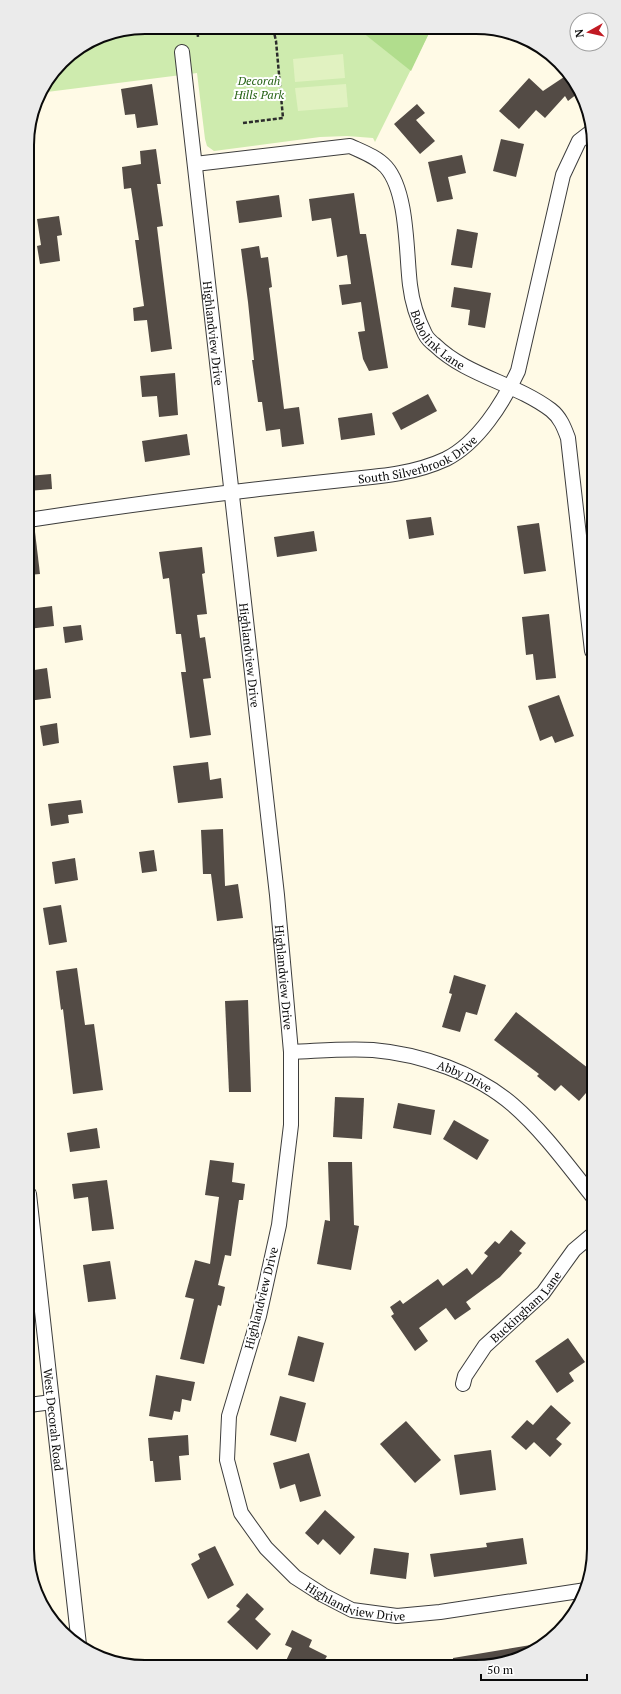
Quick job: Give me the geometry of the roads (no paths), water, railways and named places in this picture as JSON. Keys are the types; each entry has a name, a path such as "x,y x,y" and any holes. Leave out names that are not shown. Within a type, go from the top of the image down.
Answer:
{"street":[{"name":"Highlandview Drive","path":"182,52 230,493 277,895 291,1052 291,1125 279,1225 259,1316 229,1416 227,1460 241,1513 266,1548 295,1577 323,1595 352,1610 397,1616 440,1612 579,1591"},
{"name":"South Silverbrook Drive","path":"34,519 230,493 388,475 424,468 447,458 469,441 486,423 510,388 518,371 563,175 579,141 587,135"},
{"name":"Bobolink Lane","path":"195,164 350,146 370,154 387,168 397,188 404,214 410,286 415,312 426,336 447,357 528,396 551,410 561,422 568,438 587,607"},
{"name":"Abby Drive","path":"291,1052 373,1050 429,1061 470,1076 513,1105 556,1150 587,1189"},
{"name":"West Decorah Road","path":"34,1239 78,1638"},
{"name":"Buckingham Lane","path":"464,1384 466,1376 485,1346 543,1293 574,1250 587,1239"},
{"path":"34,1404 52,1402"}],"park label":[{"name":"Decorah Hills Park","path":"259,87"}]}
